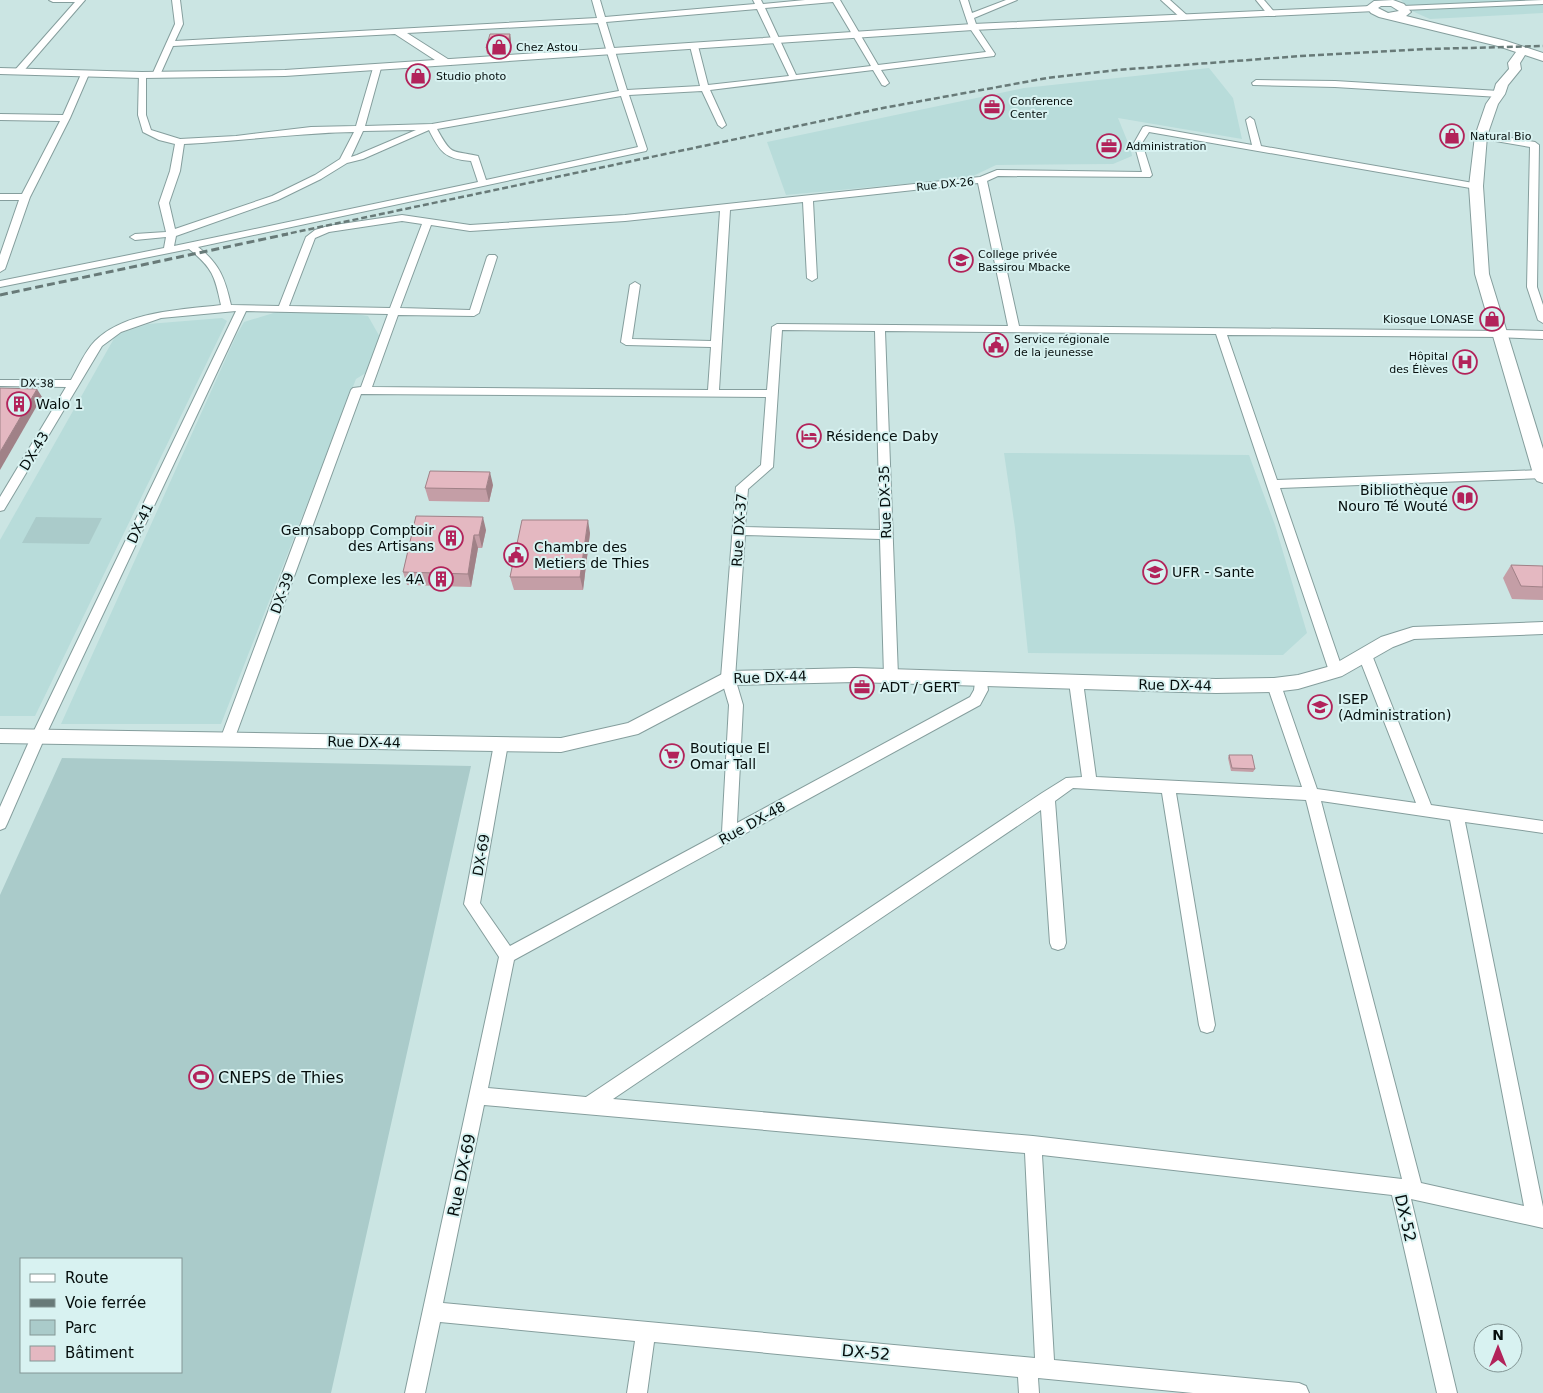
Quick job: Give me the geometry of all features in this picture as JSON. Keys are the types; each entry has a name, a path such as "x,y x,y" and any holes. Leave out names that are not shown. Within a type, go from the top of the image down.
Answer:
{"main road":[{"path":"1438,27 1400,6 1382,2 1371,5 1379,14 1502,43 1542,56"},
{"path":"1390,16 1399,16 1400,6"},
{"path":"1514,69 1514,63 1523,50"},
{"path":"1542,56 1526,66 1514,69 1502,84 1499,94 1492,104 1481,136 1476,186 1482,274 1543,476"}],"street":[{"path":"53,0 75,0"},
{"path":"18,72 81,0"},
{"path":"156,75 179,24 176,0"},
{"path":"0,284 293,225 643,149 610,52 596,0"},
{"path":"170,44 601,20 758,3 832,0"},
{"path":"836,0 885,83"},
{"path":"142,75 142,116 147,132 180,142 236,139 311,130 432,127 624,93 705,88 990,54 971,22 964,0"},
{"path":"971,22 1013,0"},
{"path":"1165,0 1186,18"},
{"path":"1260,0 1272,14"},
{"path":"1400,6 1543,2"},
{"path":"758,3 793,76"},
{"path":"0,71 142,75 286,73 776,40 971,22 1186,18 1272,14 1371,5"},
{"path":"397,32 411,38 436,59 448,63"},
{"path":"694,46 705,88 722,124"},
{"path":"344,161 360,129 377,68"},
{"path":"0,269 5,240 66,118 85,74"},
{"path":"1256,83 1335,84 1499,94"},
{"path":"1,119 66,118"},
{"path":"1250,120 1257,148 1476,186"},
{"path":"135,237 171,234 275,198 318,177 344,161 360,157 432,127"},
{"path":"432,127 438,136 441,146 447,151 459,156 475,158 482,184"},
{"name":"Rue DX-26","path":"318,232 402,218 457,227 491,227 625,218 982,180 997,173 1147,175 1138,143 1146,129 1257,148"},
{"path":"1481,136 1535,145 1538,162 1532,195 1532,287 1543,320"},
{"path":"169,250 171,234 164,203 175,171 180,142"},
{"path":"982,180 1014,328"},
{"path":"1532,195 1543,196"},
{"path":"0,197 25,197"},
{"path":"808,199 812,278"},
{"path":"712,393 724,208"},
{"name":"DX-39","path":"227,740 361,390 395,310 427,223"},
{"path":"293,225 318,232"},
{"path":"283,308 311,237 318,232"},
{"path":"191,246 209,260 221,282 227,308 242,309 283,308 474,313 492,257"},
{"path":"635,285 626,342 716,344"},
{"name":"DX-43","path":"0,507 98,344 117,330 160,315 227,308"},
{"name":"DX-41","path":"0,824 38,737 242,309"},
{"name":"Rue DX-37","path":"728,678 742,487 767,467 777,327 880,328"},
{"path":"880,328 1220,330 1543,335"},
{"name":"Rue DX-35","path":"880,328 891,676"},
{"path":"1220,330 1336,671"},
{"name":"DX-38","path":"0,383 74,384"},
{"path":"361,390 773,394"},
{"path":"1273,484 1543,476"},
{"path":"739,531 886,535"},
{"name":"Rue DX-44","path":"0,736 561,745 632,728 728,678 891,676 1216,686 1274,685 1298,682 1336,671 1387,642 1413,633 1543,628"},
{"path":"1365,655 1426,810"},
{"path":"728,678 736,705 728,836"},
{"name":"Rue DX-48","path":"507,956 975,701 981,690 981,679"},
{"path":"1076,682 1090,783"},
{"path":"477,1096 1033,1145 1406,1189 1312,794 1274,685"},
{"name":"DX-69","path":"501,744 472,904 507,956"},
{"path":"589,1106 1071,782 1312,794 1543,827"},
{"path":"1168,787 1208,1024"},
{"path":"1047,797 1058,943"},
{"path":"1456,814 1540,1218"},
{"name":"Rue DX-69","path":"414,1393 433,1312 507,956"},
{"path":"1028,1393 1036,1368 1033,1145"},
{"name":"DX-52","path":"1447,1393 1406,1189 1540,1218"},
{"name":"DX-52","path":"433,1312 1299,1393"},
{"path":"637,1393 646,1332"}],"shaded area":[{"path":"1401,0 1543,0 1543,13 1430,19 1412,11"},
{"path":"1209,68 1233,98 1242,139 1118,118 1132,156 1113,164 996,165 969,178 786,195 767,142 1024,88"},
{"path":"280,311 343,312 368,316 381,339 369,371 356,379 221,724 61,724 236,336 244,322"},
{"path":"222,318 227,321 35,716 0,716 0,540 116,335 148,324"},
{"name":"UFR - Sante","path":"1004,453 1249,455 1275,525 1307,633 1283,655 1028,653 1015,528"}],"green space":[{"path":"36,517 102,518 89,544 22,543"},
{"name":"CNEPS de Thies","path":"62,758 471,766 331,1393 0,1393 0,895"}],"building":[{"path":"490,34 510,34 507,47 486,48"},
{"path":"0,388 37,389 0,452"},
{"path":"430,471 490,472 486,489 425,488"},
{"path":"416,516 483,517 479,535 474,535 468,574 403,572"},
{"path":"522,520 588,520 580,577 510,577"},
{"path":"1511,565 1543,566 1543,587 1521,586"},
{"path":"1229,755 1252,755 1255,769 1232,768"}],"railway":[{"path":"282,235 883,108 1047,78 1117,70 1301,56 1428,49 1543,46"},
{"path":"0,295 288,234"}],"place":[{"name":"Chez Astou","path":"499,47"},
{"name":"Studio photo","path":"418,76"},
{"name":"Conference Center","path":"992,107"},
{"name":"Natural Bio","path":"1452,136"},
{"name":"Administration","path":"1109,146"},
{"name":"College privée Bassirou Mbacke","path":"961,260"},
{"name":"Kiosque LONASE","path":"1492,319"},
{"name":"Service régionale de la jeunesse","path":"996,345"},
{"name":"Hôpital des Élèves","path":"1465,362"},
{"name":"Walo 1","path":"19,404"},
{"name":"Résidence Daby","path":"809,436"},
{"name":"Bibliothèque Nouro Té Wouté","path":"1465,498"},
{"name":"Gemsabopp Comptoir des Artisans","path":"451,538"},
{"name":"Chambre des Metiers de Thies","path":"516,555"},
{"name":"UFR - Sante","path":"1155,572"},
{"name":"Complexe les 4A","path":"441,579"},
{"name":"ADT / GERT","path":"862,687"},
{"name":"ISEP (Administration)","path":"1320,707"},
{"name":"Boutique El Omar Tall","path":"672,756"},
{"name":"CNEPS de Thies","path":"201,1077"}]}
